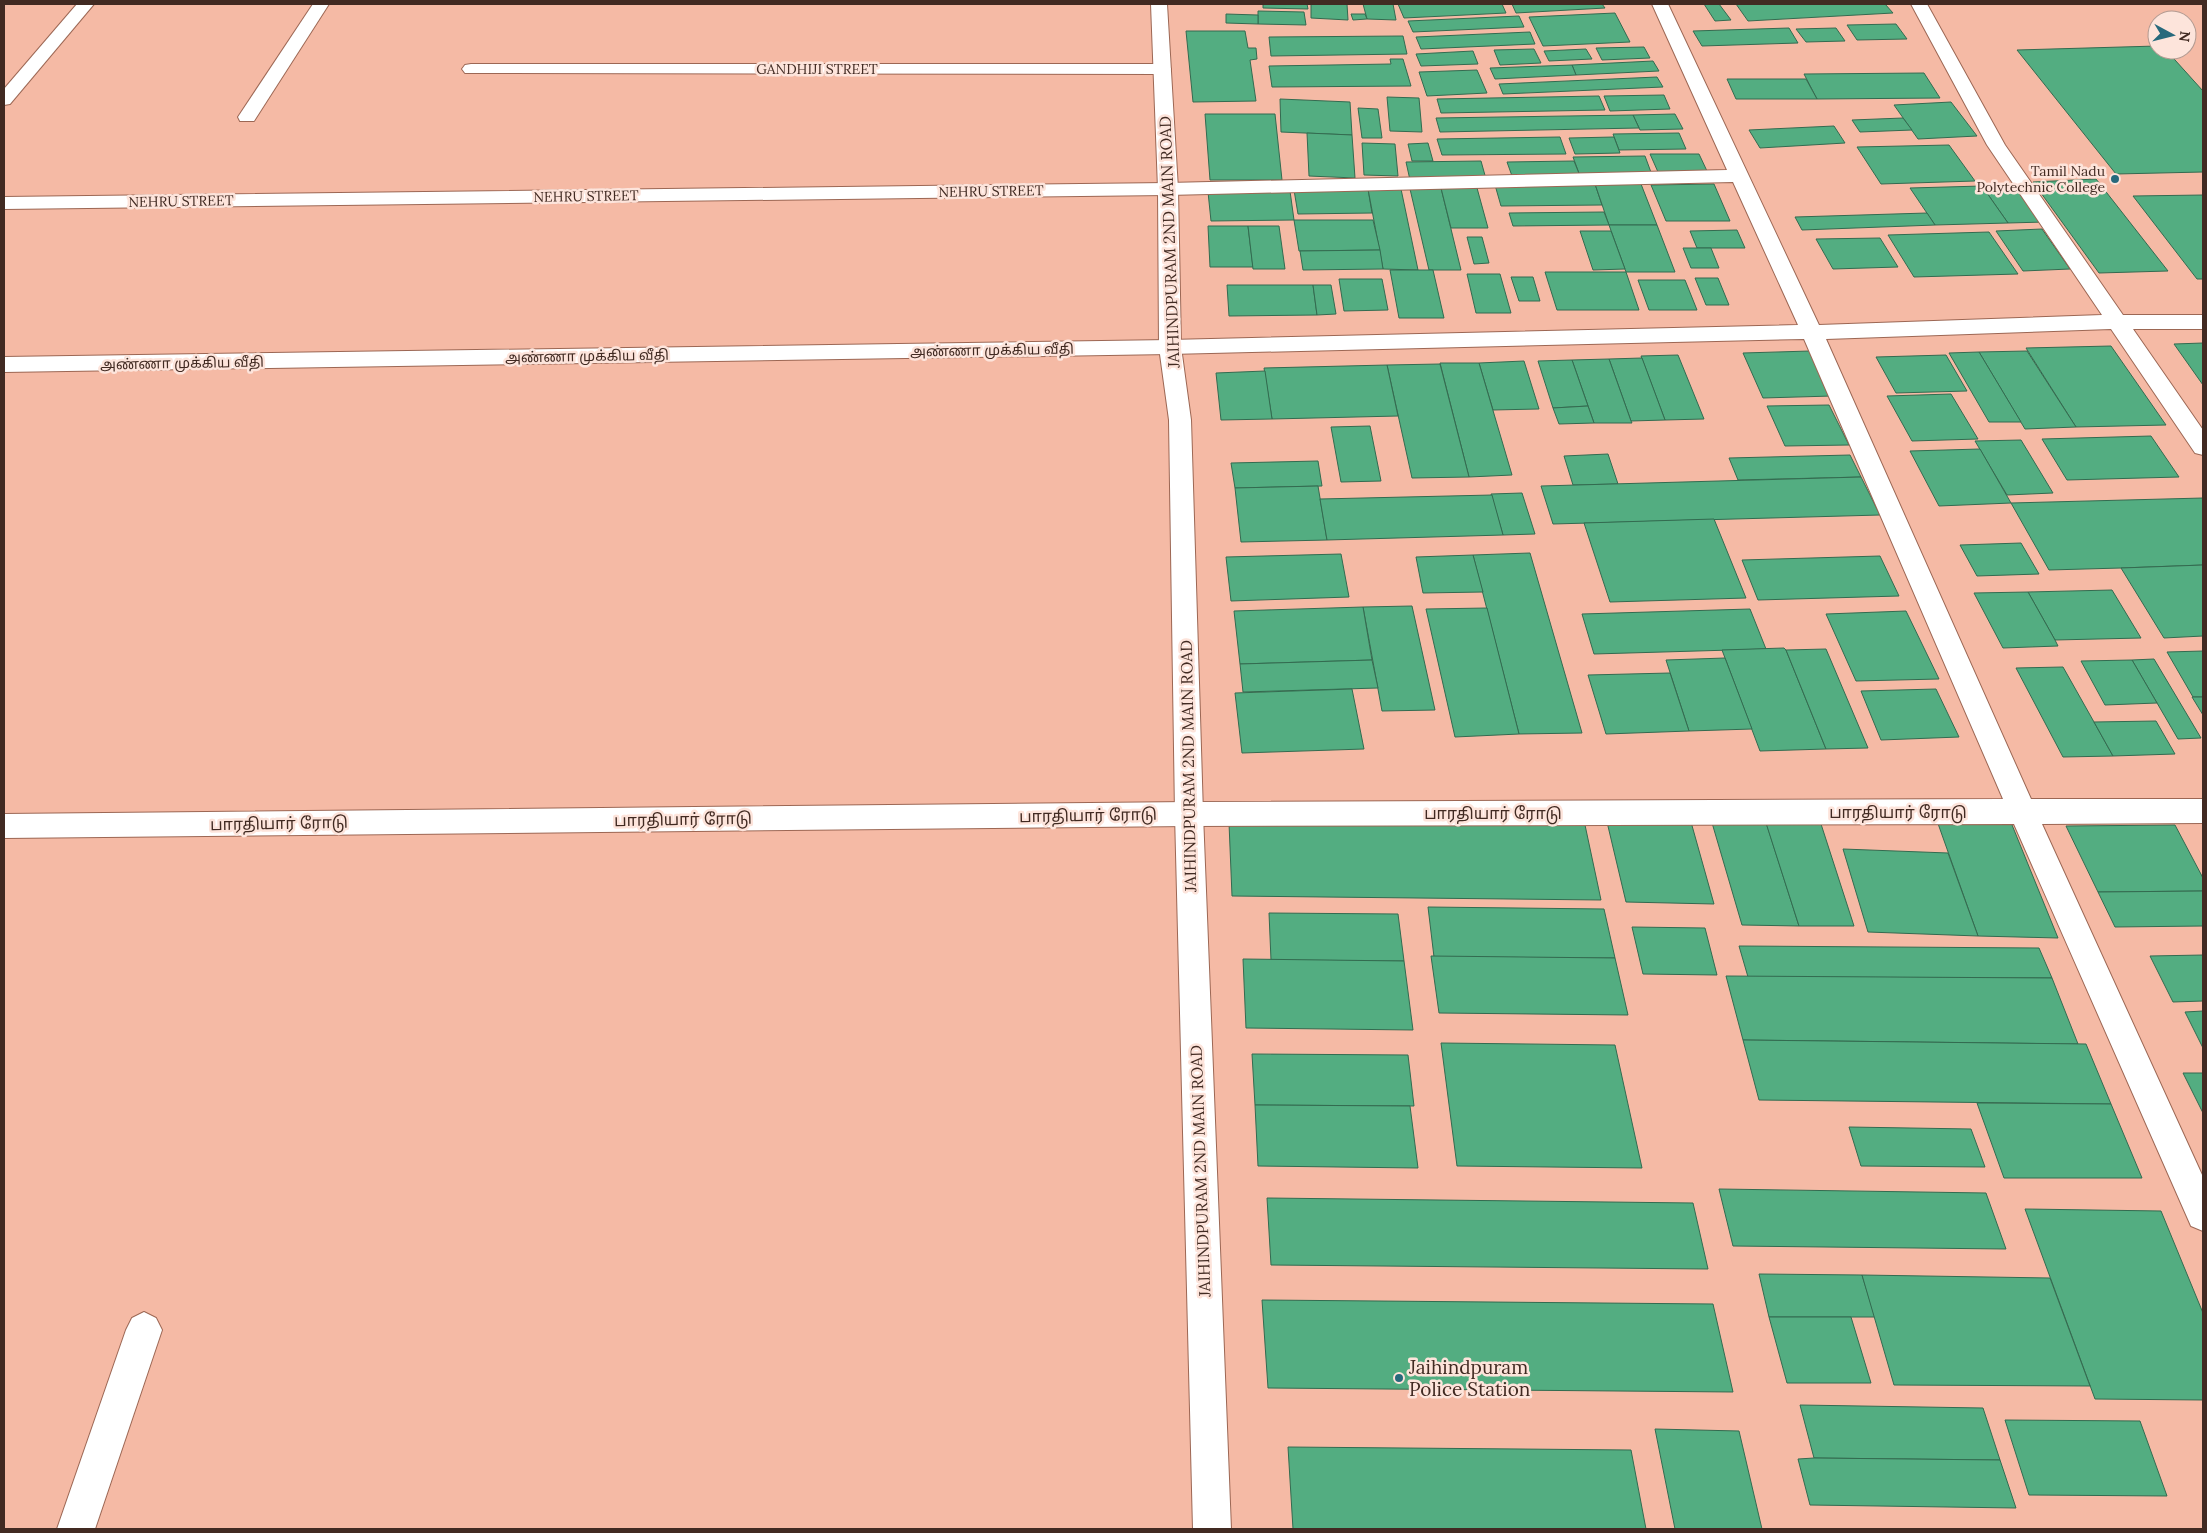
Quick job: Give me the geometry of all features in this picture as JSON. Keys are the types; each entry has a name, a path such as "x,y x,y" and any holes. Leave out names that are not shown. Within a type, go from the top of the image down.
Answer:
{"street":[{"path":"4,100 86,4"},
{"path":"247,117 321,4"},
{"name":"JAIHINDPURAM 2ND MAIN ROAD","path":"1159,4 1168,189 1170,347 1180,420 1189,814 1212,1529"},
{"path":"1660,4 1812,332 2023,812 2203,1214"},
{"path":"1920,4 1996,144 2203,447"},
{"name":"GANDHIJI STREET","path":"471,69 1162,68"},
{"name":"NEHRU STREET","path":"4,204 1168,189 1739,176"},
{"name":"அண்ணா முக்கிய வீதி","path":"4,366 1170,347 1812,332 2118,322 2203,322"},
{"name":"பாரதியார் ரோடு","path":"4,826 1189,814 2203,811"},
{"path":"76,1529 144,1330"}],"building":[{"path":"1263,4 1307,4 1308,9 1263,8"},
{"path":"1311,4 1347,4 1348,20 1311,18"},
{"path":"1363,4 1393,4 1396,20 1367,19"},
{"path":"1398,4 1502,4 1506,13 1404,18"},
{"path":"1512,4 1602,4 1605,8 1516,13"},
{"path":"1704,4 1719,4 1731,20 1715,21"},
{"path":"1736,4 1885,4 1893,13 1748,21"},
{"path":"1258,11 1304,12 1306,25 1258,24"},
{"path":"1615,13 1630,42 1543,46 1529,17"},
{"path":"1226,14 1258,15 1258,24 1226,23"},
{"path":"1351,14 1365,14 1367,19 1353,20"},
{"path":"1519,16 1524,27 1413,32 1408,21"},
{"path":"1896,24 1907,39 1857,40 1847,25"},
{"path":"1789,28 1798,43 1702,46 1693,31"},
{"path":"1836,28 1845,41 1806,42 1796,29"},
{"path":"1186,31 1245,31 1248,48 1256,48 1257,59 1250,60 1256,101 1193,102"},
{"path":"1530,32 1535,44 1421,49 1416,37"},
{"path":"1403,36 1407,54 1271,56 1269,37"},
{"path":"2147,46 2147,60 2175,60 2203,91 2203,172 2116,174 2017,50"},
{"path":"1644,47 1650,58 1602,60 1596,48"},
{"path":"1534,49 1541,63 1500,65 1494,50"},
{"path":"1586,49 1592,59 1549,61 1544,51"},
{"path":"1473,51 1478,64 1421,66 1416,54"},
{"path":"1390,59 1403,59 1411,86 1272,87 1269,66 1391,64"},
{"path":"1653,61 1659,71 1576,75 1572,65"},
{"path":"1572,65 1576,75 1495,79 1490,68"},
{"path":"1477,70 1487,93 1427,96 1419,72"},
{"path":"1924,73 1940,98 1817,99 1804,74"},
{"path":"1657,77 1663,87 1503,94 1499,84"},
{"path":"1727,79 1806,79 1817,99 1736,99"},
{"path":"1664,95 1670,109 1610,111 1604,96"},
{"path":"1599,96 1605,110 1441,113 1437,99"},
{"path":"1387,97 1419,98 1422,132 1390,131"},
{"path":"1280,99 1350,102 1352,135 1281,132"},
{"path":"1951,102 1977,136 1918,139 1894,105"},
{"path":"1358,108 1378,109 1382,138 1362,138"},
{"path":"1205,114 1275,114 1282,180 1210,180"},
{"path":"1675,114 1683,129 1640,130 1633,115"},
{"path":"1633,115 1639,128 1440,132 1436,118"},
{"path":"1903,118 1912,130 1860,132 1852,120"},
{"path":"1834,126 1845,143 1760,148 1749,130"},
{"path":"1307,133 1352,135 1355,178 1309,176"},
{"path":"1679,133 1686,149 1619,150 1613,134"},
{"path":"1560,137 1566,154 1442,155 1437,139"},
{"path":"1614,137 1620,153 1575,154 1569,138"},
{"path":"1362,143 1395,144 1398,176 1364,175"},
{"path":"1428,143 1433,161 1412,161 1408,144"},
{"path":"1949,145 1975,181 1881,184 1857,147"},
{"path":"1650,154 1699,154 1707,171 1658,172"},
{"path":"1645,156 1652,175 1580,176 1573,157"},
{"path":"1481,161 1486,179 1410,180 1406,162"},
{"path":"1574,161 1580,176 1512,176 1507,162"},
{"path":"2096,179 2168,271 2099,273 2033,182"},
{"path":"1595,184 1602,205 1501,206 1495,185"},
{"path":"1595,184 1641,184 1657,225 1609,225"},
{"path":"1714,184 1730,221 1666,221 1651,185"},
{"path":"2019,185 2045,222 2008,223 1982,186"},
{"path":"1982,186 2008,223 1935,225 1910,188"},
{"path":"1441,188 1461,270 1429,270 1410,189"},
{"path":"1441,188 1477,188 1488,228 1451,228"},
{"path":"1368,189 1372,213 1298,214 1294,190"},
{"path":"1368,189 1401,189 1418,270 1383,269"},
{"path":"1290,191 1294,220 1211,221 1208,192"},
{"path":"2203,195 2203,279 2197,279 2133,196"},
{"path":"1604,212 1609,225 1513,226 1509,213"},
{"path":"1927,213 1935,225 1802,230 1795,217"},
{"path":"1294,220 1373,220 1380,250 1299,251"},
{"path":"1609,225 1657,225 1675,272 1626,272"},
{"path":"1208,226 1248,226 1253,267 1210,267"},
{"path":"1248,226 1279,226 1285,269 1253,269"},
{"path":"2042,229 2070,269 2023,271 1996,231"},
{"path":"1737,230 1745,248 1697,248 1690,231"},
{"path":"1580,231 1611,231 1625,269 1593,270"},
{"path":"1989,232 2018,274 1914,277 1888,235"},
{"path":"1467,237 1482,237 1489,263 1474,264"},
{"path":"1880,238 1898,267 1833,269 1816,239"},
{"path":"1683,248 1711,248 1719,268 1691,268"},
{"path":"1380,250 1383,269 1303,270 1300,251"},
{"path":"1390,270 1433,270 1444,318 1399,318"},
{"path":"1545,272 1626,272 1639,310 1557,310"},
{"path":"1467,274 1500,274 1511,313 1476,313"},
{"path":"1511,277 1533,277 1540,301 1519,301"},
{"path":"1695,278 1718,278 1729,305 1706,305"},
{"path":"1339,279 1382,279 1388,310 1344,311"},
{"path":"1638,280 1685,280 1697,310 1649,310"},
{"path":"1227,285 1313,285 1317,315 1229,316"},
{"path":"1313,285 1331,285 1336,314 1317,315"},
{"path":"2203,343 2203,385 2174,344"},
{"path":"2111,346 2166,425 2076,427 2026,348"},
{"path":"1810,351 1832,396 1763,398 1743,353"},
{"path":"2027,351 2076,427 2025,429 1979,352"},
{"path":"1979,352 2021,422 1989,422 1949,353"},
{"path":"1678,355 1704,419 1665,420 1641,356"},
{"path":"1946,355 1967,391 1896,393 1876,357"},
{"path":"1642,358 1665,420 1631,421 1609,359"},
{"path":"1609,359 1632,423 1594,423 1572,360"},
{"path":"1572,360 1588,406 1553,408 1538,361"},
{"path":"1524,361 1539,409 1493,410 1479,363"},
{"path":"1440,363 1479,363 1512,475 1469,477"},
{"path":"1440,364 1469,477 1412,478 1387,365"},
{"path":"1387,365 1398,416 1272,419 1264,368"},
{"path":"1265,371 1272,419 1221,420 1216,373"},
{"path":"1951,394 1978,439 1912,441 1887,396"},
{"path":"1829,405 1849,445 1785,446 1767,406"},
{"path":"1588,406 1594,423 1559,424 1553,408"},
{"path":"1370,426 1381,481 1341,482 1331,427"},
{"path":"2151,436 2179,477 2067,480 2042,439"},
{"path":"2021,440 2053,493 2007,495 1975,441"},
{"path":"1980,449 2011,503 1939,506 1910,451"},
{"path":"1608,454 1618,484 1573,485 1564,456"},
{"path":"1850,455 1861,477 1738,480 1729,458"},
{"path":"1318,461 1322,486 1235,488 1231,463"},
{"path":"1861,477 1880,515 1553,524 1541,486"},
{"path":"1318,486 1327,540 1241,542 1235,488"},
{"path":"1522,493 1535,534 1503,535 1491,494"},
{"path":"1492,495 1503,535 1327,540 1320,499"},
{"path":"2203,498 2203,565 2049,570 2011,503"},
{"path":"1714,519 1746,598 1610,602 1584,523"},
{"path":"2021,543 2039,574 1977,576 1960,545"},
{"path":"1530,553 1582,733 1519,734 1473,555"},
{"path":"1341,554 1349,597 1231,601 1226,557"},
{"path":"1473,555 1483,592 1423,593 1416,557"},
{"path":"1880,556 1899,596 1758,600 1742,560"},
{"path":"2203,565 2203,636 2164,638 2121,568"},
{"path":"2112,590 2141,638 2055,640 2028,592"},
{"path":"2028,592 2058,646 2003,648 1974,593"},
{"path":"1412,606 1435,710 1382,711 1363,607"},
{"path":"1363,607 1372,660 1240,664 1234,611"},
{"path":"1487,608 1519,734 1455,737 1426,609"},
{"path":"1750,609 1766,649 1594,654 1582,614"},
{"path":"1906,611 1939,679 1856,681 1826,614"},
{"path":"1784,648 1826,749 1760,751 1722,650"},
{"path":"1826,649 1868,748 1826,749 1786,650"},
{"path":"2203,651 2203,697 2193,697 2167,652"},
{"path":"1725,658 1752,729 1689,731 1666,660"},
{"path":"2154,659 2201,738 2178,739 2132,660"},
{"path":"1372,660 1378,688 1243,692 1240,664"},
{"path":"2132,660 2157,703 2105,705 2081,661"},
{"path":"2063,667 2113,756 2063,757 2016,668"},
{"path":"1670,673 1689,731 1606,734 1588,675"},
{"path":"1352,689 1364,749 1242,753 1235,693"},
{"path":"1936,689 1959,737 1881,740 1861,691"},
{"path":"2192,697 2203,697 2203,715"},
{"path":"2156,721 2175,754 2113,756 2094,722"},
{"path":"1710,816 1764,816 1799,926 1742,925"},
{"path":"1936,818 2010,820 2058,938 1978,936"},
{"path":"1607,822 1691,822 1714,904 1626,902"},
{"path":"1229,823 1585,825 1601,900 1232,896"},
{"path":"1766,823 1821,824 1854,926 1799,926"},
{"path":"2175,825 2203,878 2203,891 2098,892 2066,826"},
{"path":"1843,849 1948,853 1978,936 1868,932"},
{"path":"2203,891 2203,926 2115,927 2098,892"},
{"path":"1428,907 1604,909 1615,958 1434,957"},
{"path":"1269,913 1398,914 1404,961 1271,960"},
{"path":"1632,927 1705,928 1717,975 1643,974"},
{"path":"1739,946 2039,948 2052,978 1748,977"},
{"path":"2203,955 2203,1001 2173,1002 2150,956"},
{"path":"1431,956 1615,958 1628,1015 1439,1013"},
{"path":"1243,959 1404,961 1413,1030 1246,1028"},
{"path":"1726,976 2052,978 2078,1044 1743,1040"},
{"path":"2203,1011 2203,1048 2185,1012"},
{"path":"1743,1040 2086,1044 2111,1104 1759,1100"},
{"path":"1441,1043 1615,1045 1642,1168 1457,1166"},
{"path":"1252,1054 1408,1055 1414,1106 1255,1105"},
{"path":"2183,1073 2203,1073 2203,1113"},
{"path":"1977,1103 2111,1104 2142,1178 2004,1178"},
{"path":"1255,1105 1410,1106 1418,1168 1258,1166"},
{"path":"1849,1127 1971,1129 1985,1167 1861,1166"},
{"path":"1719,1189 1986,1193 2006,1249 1733,1246"},
{"path":"1267,1198 1693,1203 1708,1269 1271,1265"},
{"path":"2025,1209 2161,1211 2203,1313 2203,1400 2095,1399"},
{"path":"1759,1274 1862,1275 1875,1317 1769,1317"},
{"path":"1862,1275 2050,1278 2090,1386 1894,1385"},
{"path":"1262,1300 1713,1304 1733,1392 1268,1388"},
{"path":"1769,1317 1851,1317 1871,1383 1787,1383"},
{"path":"1800,1405 1983,1408 2000,1460 1814,1458"},
{"path":"2005,1420 2140,1421 2167,1496 2029,1495"},
{"path":"1655,1429 1739,1431 1762,1529 1675,1529"},
{"path":"1288,1447 1631,1450 1646,1529 1293,1529"},
{"path":"1798,1459 2000,1460 2016,1508 1810,1505"}],"place":[{"name":"Tamil Nadu Polytechnic College","path":"2115,179"},
{"name":"Jaihindpuram Police Station","path":"1399,1378"}]}
